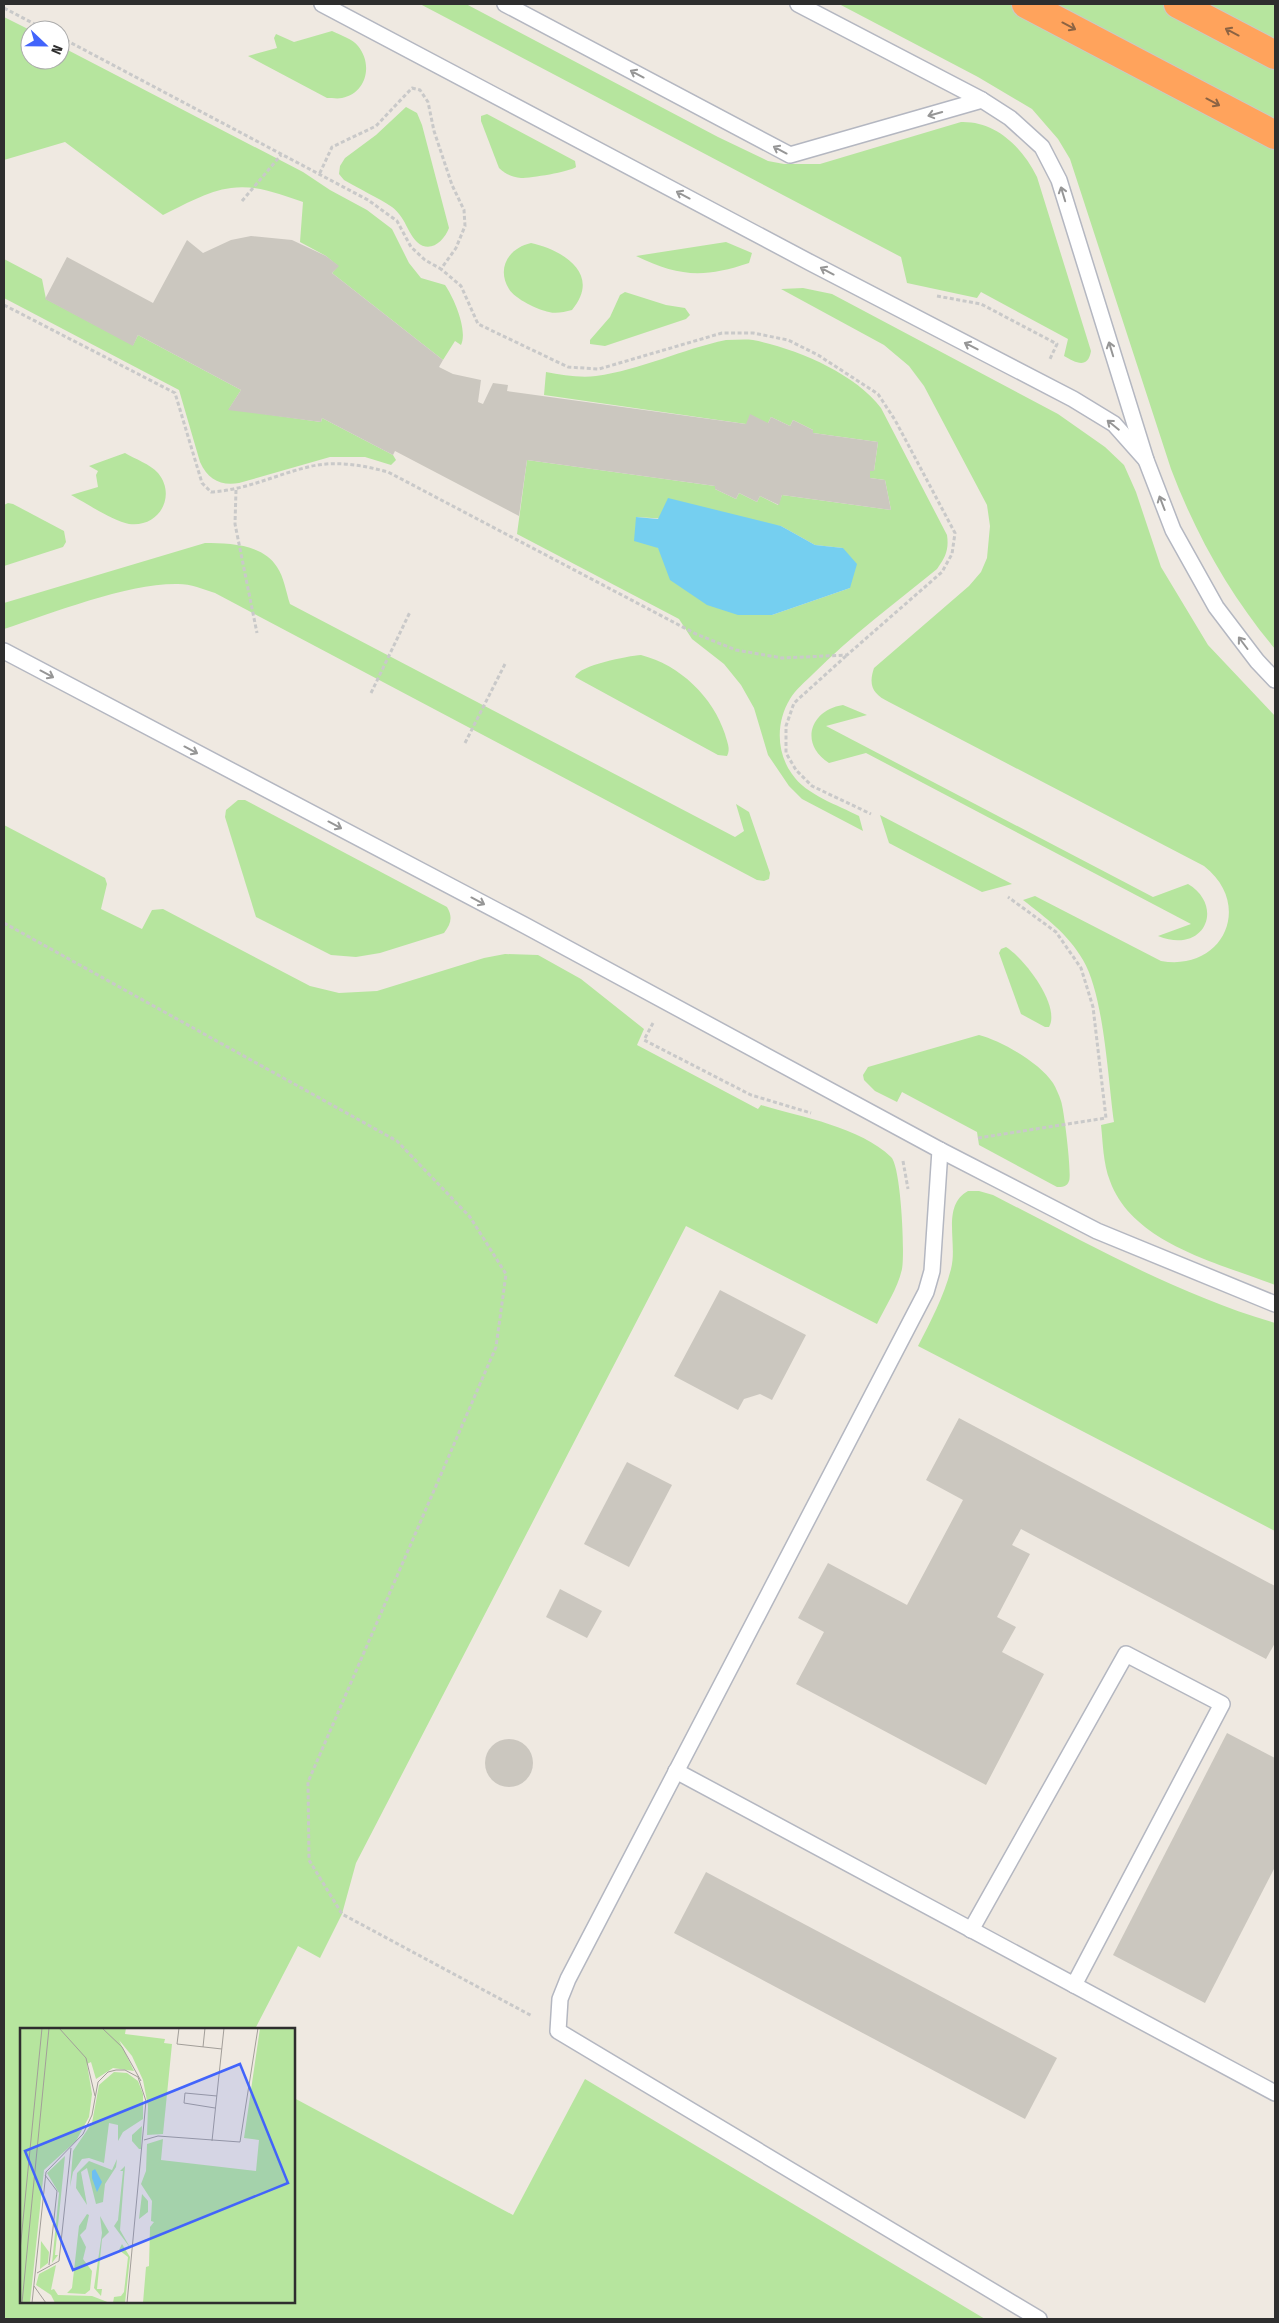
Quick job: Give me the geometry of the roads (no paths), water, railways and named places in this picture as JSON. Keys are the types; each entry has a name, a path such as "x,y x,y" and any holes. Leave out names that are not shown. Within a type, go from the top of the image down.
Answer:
{"highway":[{"path":"1026,4 1275,134"},
{"path":"1178,4 1275,55"}],"lane":[{"path":"322,4 900,310 1040,382 1114,424 1146,460"},
{"path":"505,4 790,155 982,100"},
{"path":"798,4 982,100 1010,118 1042,147 1059,180 1146,460 1172,530 1216,607 1257,661 1275,680"},
{"path":"4,652 664,1001 940,1150 1097,1231 1275,1304"},
{"path":"940,1150 932,1271 926,1292 568,1980 560,1999 558,2031 1039,2319"},
{"path":"971,1930 1126,1654 1222,1704 1074,1985"},
{"path":"676,1771 1275,2093"}],"water":[{"path":"668,498 781,526 815,545 843,548 857,564 850,588 772,615 738,615 707,605 670,580 658,548 634,541 636,517 658,519"}]}
